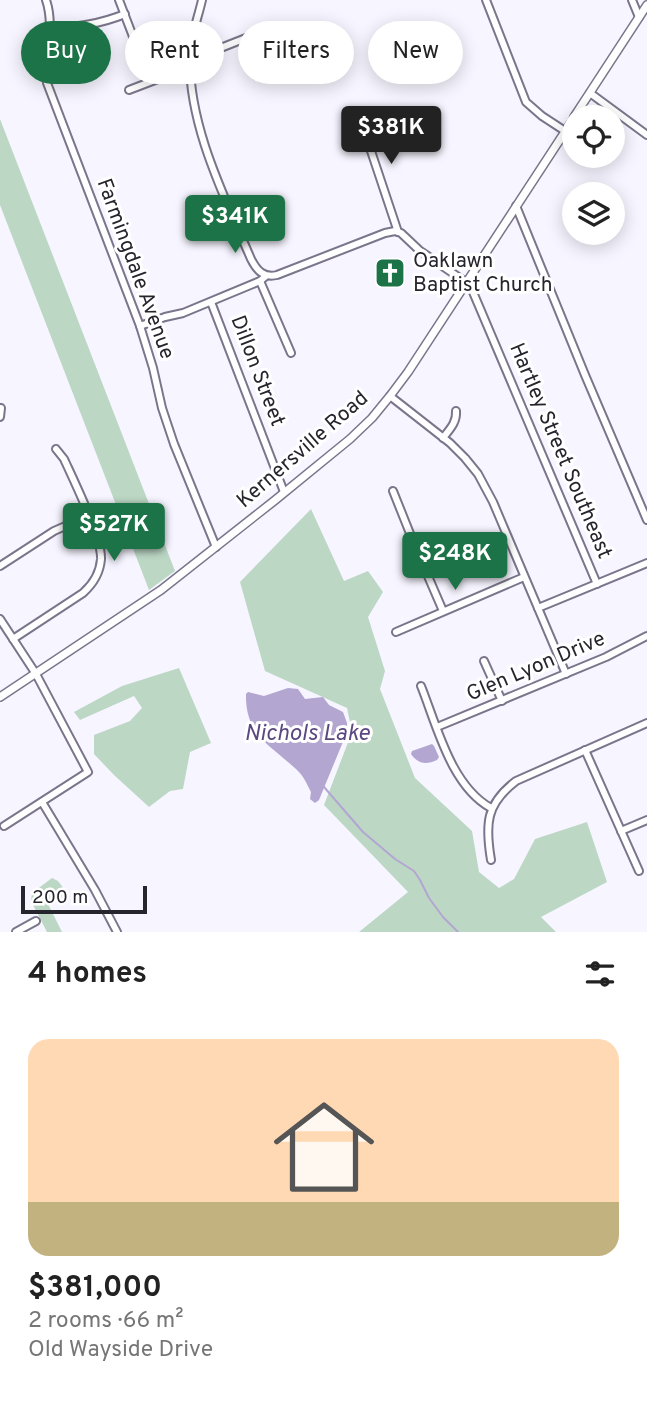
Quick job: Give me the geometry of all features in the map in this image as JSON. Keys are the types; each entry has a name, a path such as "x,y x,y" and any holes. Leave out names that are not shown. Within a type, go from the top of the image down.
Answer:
{"main road":[{"name":"Kernersville Road","path":"582,105 647,5"},
{"name":"Kernersville Road","path":"0,697 161,590 350,439 372,418 467,283 562,136"}],"street":[{"name":"Farmingdale Avenue","path":"46,0 49,21"},
{"path":"119,0 128,21"},
{"path":"197,21 202,0"},
{"path":"486,0 526,102 562,129"},
{"path":"632,0 639,17"},
{"path":"104,21 125,14"},
{"name":"Farmingdale Avenue","path":"47,84 140,326 166,421 216,547"},
{"path":"129,90 143,84"},
{"path":"192,84 208,156 251,260 263,279 291,353"},
{"path":"590,93 647,135"},
{"path":"354,112 371,151 398,232 467,283"},
{"path":"516,206 647,520"},
{"path":"140,326 183,313 270,276 282,274 385,233 398,232"},
{"name":"Hartley Street Southeast","path":"467,283 521,402 597,584 647,563"},
{"name":"Dillon Street","path":"211,302 284,492"},
{"path":"390,396 465,457 483,483 566,674"},
{"path":"0,417 1,408"},
{"path":"443,438 457,418 456,411"},
{"path":"13,639 83,593 96,578 100,566 100,552 88,516 64,459 56,449"},
{"path":"393,491 443,611"},
{"path":"0,566 54,531 88,516"},
{"path":"396,632 524,577"},
{"path":"538,608 597,584"},
{"path":"0,620 36,674 88,772 4,826"},
{"name":"Glen Lyon Drive","path":"437,727 566,674 647,636"},
{"path":"484,661 502,701"},
{"path":"421,685 451,763 470,792 491,808"},
{"path":"491,860 487,837 491,808 505,790 516,781 647,723"},
{"path":"585,750 639,871"},
{"path":"42,802 117,932"},
{"path":"621,831 647,820"},
{"path":"14,931 36,920"}],"green space":[{"path":"0,119 175,571 149,590 0,205"},
{"path":"311,509 344,581 368,571 383,592 368,617 385,671 380,689 415,778 472,831 479,872 499,888 514,879 535,839 587,822 607,882 541,917 556,932 359,932 408,892 324,805 352,732 347,708 265,671 240,582"},
{"path":"179,668 211,743 190,752 183,789 170,791 149,807 94,754 94,735 130,721 142,708 134,696 80,720 74,712 122,686"},
{"path":"52,878 64,889 63,896 58,901 46,900 62,932 47,932 31,901 32,893"}],"water":[{"name":"Nichols Lake","path":"288,688 298,689 305,699 323,697 329,705 343,712 347,723 347,732 319,800 315,803 310,799 311,792 301,774 261,738 250,720 247,708 248,692 264,696"},
{"path":"432,744 439,757 437,760 422,763 411,754 412,751"}],"waterway":[{"path":"324,787 363,832 414,871 429,898 458,932"}],"place":[{"name":"Oaklawn Baptist Church","path":"390,273"}]}
